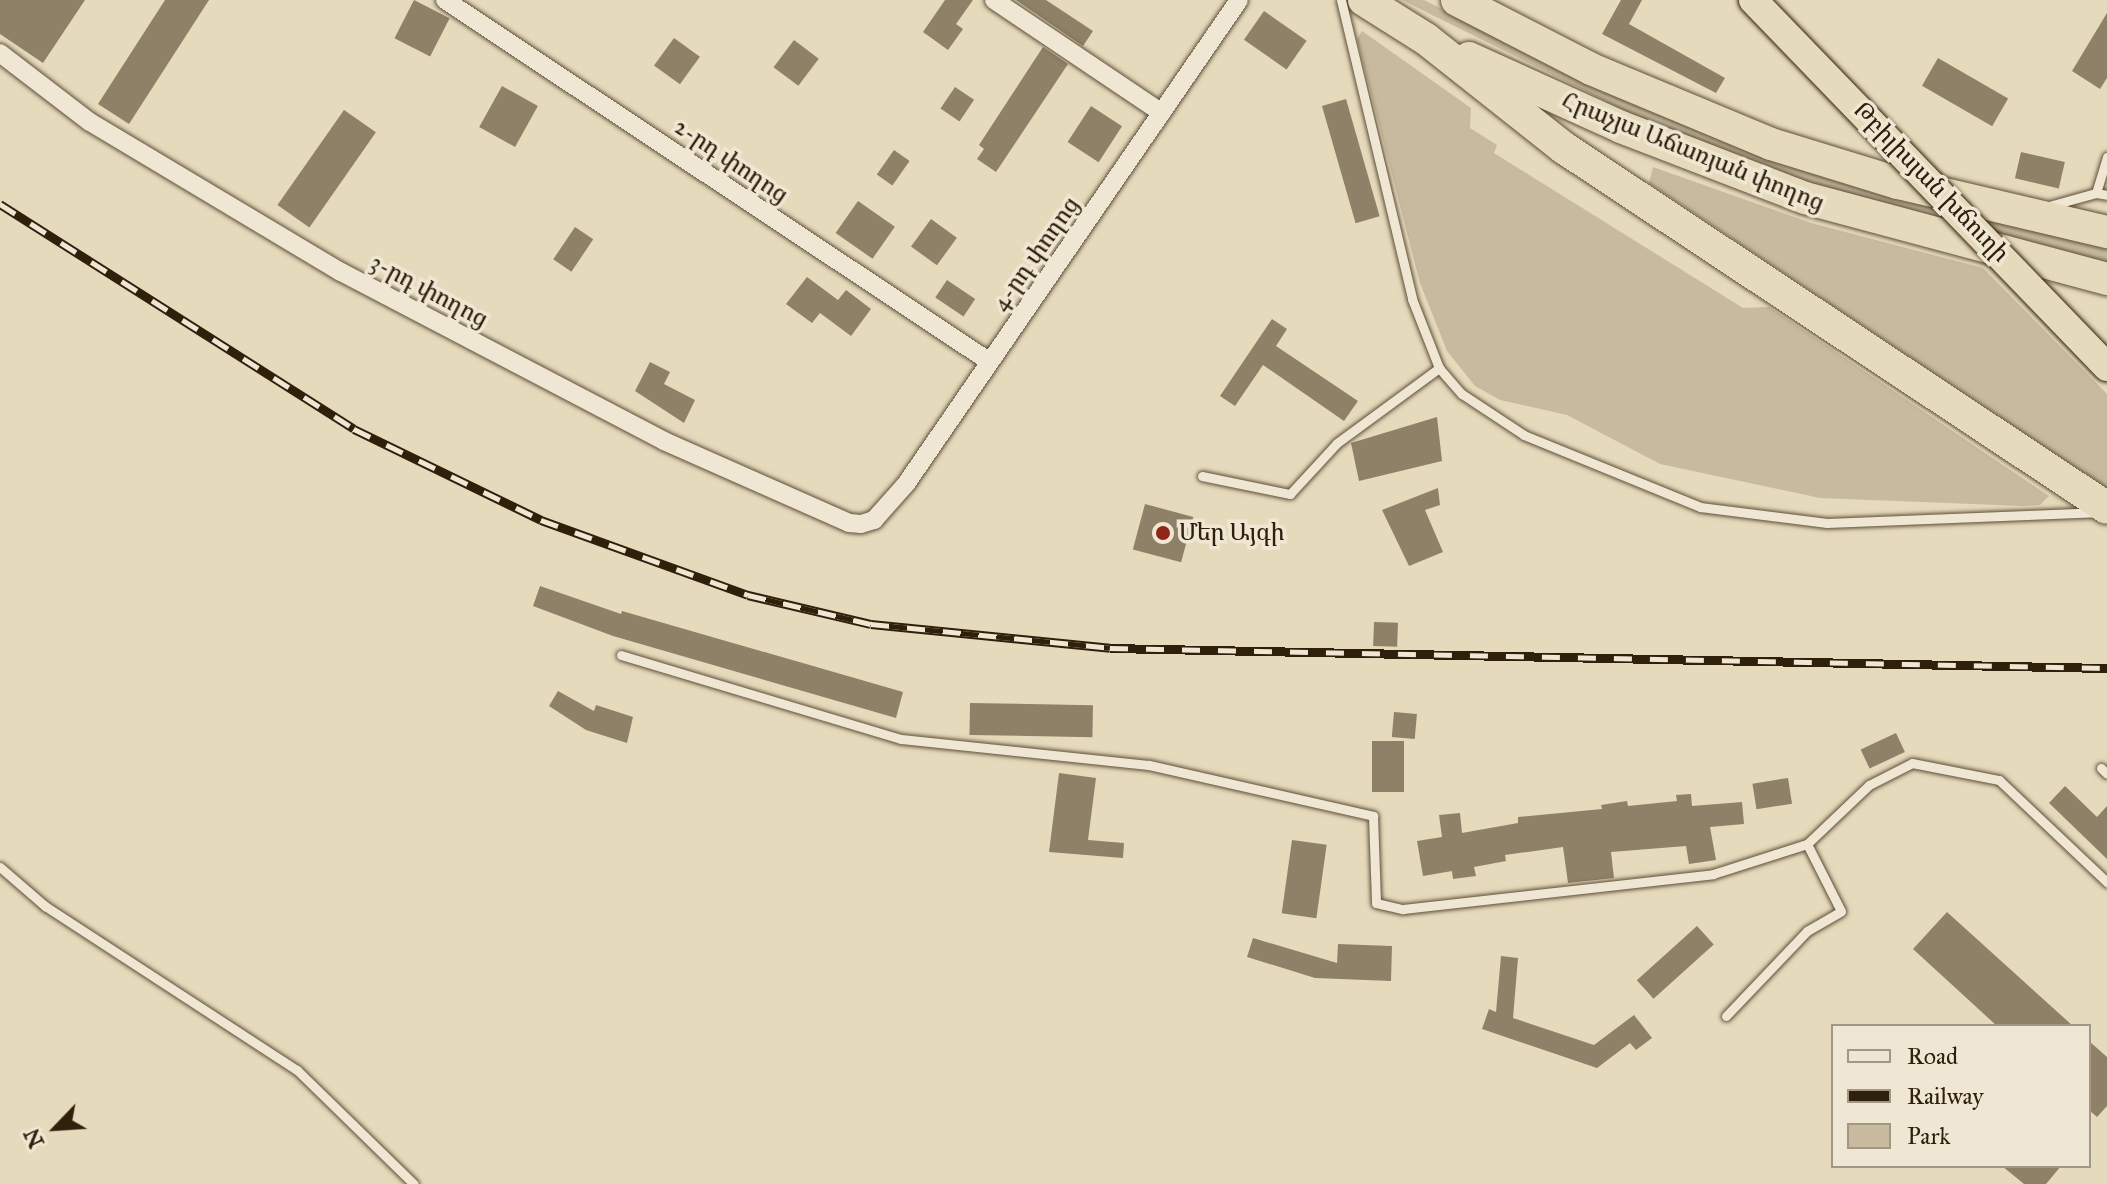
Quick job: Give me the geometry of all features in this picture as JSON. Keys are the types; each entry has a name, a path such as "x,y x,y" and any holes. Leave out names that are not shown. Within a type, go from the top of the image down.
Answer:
{"highway":[{"path":"1364,0 1426,39 1564,148 2107,510"},
{"name":"Հրաչյա Աճառյան փողոց","path":"1457,0 1591,69 1771,144 1898,183 2107,232"},
{"name":"Հրաչյա Աճառյան փողոց","path":"1426,39 1742,176 1892,226 2107,279"}],"main road":[{"name":"Թբիլիսյան խճուղի","path":"1753,0 2107,367"}],"street":[{"name":"2-րդ փողոց","path":"445,0 990,362"},
{"path":"994,0 1162,113"},
{"name":"4-րդ փողոց","path":"861,524 874,520 906,484 1239,0"},
{"name":"3-րդ փողոց","path":"0,53 90,122 341,272 664,441 849,523 861,524"}],"lane":[{"path":"1341,0 1412,299 1439,368 1462,394 1524,435 1700,507 1827,523 2107,510"},
{"path":"2096,193 2107,157"},
{"path":"2028,213 2096,193 2107,195"},
{"path":"1202,476 1290,494 1337,443 1439,368"},
{"path":"621,655 901,739 1149,765 1373,816 1376,903 1403,909 1713,874 1807,844 1869,785 1912,763 1999,780 2107,882"},
{"path":"1726,1016 1807,931 1841,911 1807,844"},
{"path":"0,867 45,906 297,1070 414,1184"}],"green space":[{"path":"1402,0 1424,0 1637,106 1755,153 1863,189 2107,249 2107,262 1823,188 1634,115"},
{"path":"1362,31 1471,108 1470,128 1497,145 1494,153 1743,308 1769,307 2049,496 2040,505 2023,506 1820,498 1660,464 1567,415 1500,400 1475,386 1447,351 1420,283 1357,39"},
{"path":"1653,167 1811,223 1983,268 2107,394 2107,488 1649,183"}],"building":[{"path":"0,0 85,0 43,63 0,34"},
{"path":"165,0 209,0 129,124 98,104"},
{"path":"414,0 450,18 430,56 394,38"},
{"path":"945,0 973,0 956,24 963,29 948,50 923,32"},
{"path":"1016,0 1046,0 1093,31 1083,46"},
{"path":"1621,0 1642,0 1629,24 1725,78 1716,93 1602,34"},
{"path":"1264,11 1307,41 1287,69 1244,40"},
{"path":"2107,13 2107,78 2100,89 2072,71"},
{"path":"674,38 700,57 680,84 654,66"},
{"path":"794,40 819,59 798,86 774,67"},
{"path":"1043,47 1068,64 996,172 977,159 984,149 979,145"},
{"path":"1938,58 2008,98 1992,126 1922,86"},
{"path":"502,86 538,106 515,147 479,127"},
{"path":"955,87 974,100 960,121 940,109"},
{"path":"1346,99 1380,216 1356,223 1322,106"},
{"path":"1091,106 1122,126 1099,162 1068,142"},
{"path":"344,110 376,132 309,227 277,205"},
{"path":"894,150 910,161 892,185 877,175"},
{"path":"2021,152 2065,162 2059,188 2015,178"},
{"path":"858,201 895,227 872,259 836,233"},
{"path":"931,219 957,238 937,265 911,247"},
{"path":"575,227 593,239 571,272 553,259"},
{"path":"807,277 838,300 846,290 871,309 851,336 820,313 812,323 786,304"},
{"path":"947,280 975,299 963,316 935,297"},
{"path":"1272,319 1287,329 1276,346 1358,401 1344,421 1263,365 1235,406 1220,396"},
{"path":"650,362 670,372 664,384 695,400 684,423 635,391"},
{"path":"1437,417 1442,461 1359,481 1351,443"},
{"path":"1438,488 1440,505 1425,510 1443,552 1409,566 1382,510"},
{"path":"1145,504 1193,517 1181,562 1133,549"},
{"path":"540,586 621,614 622,611 903,692 896,718 613,636 533,606"},
{"path":"1374,622 1398,623 1397,647 1373,646"},
{"path":"558,691 594,711 596,705 633,717 627,743 586,730 549,706"},
{"path":"970,703 1093,705 1092,737 969,735"},
{"path":"1394,712 1417,714 1415,739 1392,737"},
{"path":"1896,733 1905,752 1870,769 1861,749"},
{"path":"1372,741 1404,741 1404,792 1372,792"},
{"path":"1059,773 1096,778 1088,840 1124,843 1123,858 1049,852"},
{"path":"1788,778 1792,804 1757,809 1752,784"},
{"path":"2065,786 2097,817 2107,806 2107,859 2049,803"},
{"path":"1691,794 1692,806 1742,802 1744,824 1710,827 1716,860 1689,864 1686,846 1611,852 1614,878 1568,883 1563,847 1505,855 1506,861 1474,867 1476,876 1453,879 1452,871 1423,876 1417,841 1442,837 1439,815 1460,813 1462,833 1518,823 1518,817 1602,809 1601,805 1627,801 1628,806 1677,801 1676,795"},
{"path":"1292,840 1327,845 1316,918 1282,913"},
{"path":"1947,912 2071,1024 1995,1024 1913,949"},
{"path":"1697,926 1714,945 1654,999 1637,980"},
{"path":"1253,938 1337,963 1338,944 1392,946 1391,981 1315,978 1247,957"},
{"path":"1501,956 1518,958 1513,1018 1594,1045 1634,1015 1652,1038 1636,1050 1630,1043 1597,1068 1482,1029 1489,1009 1496,1012"},
{"path":"2091,1043 2107,1057 2107,1106 2097,1117 2091,1112"},
{"path":"2004,1168 2059,1168 2046,1184 2024,1184"}],"railway":[{"path":"0,204 354,429 541,520 748,595 871,624 1110,648 2107,668"}],"place":[{"name":"Մեր Այգի","path":"1163,533"}]}
